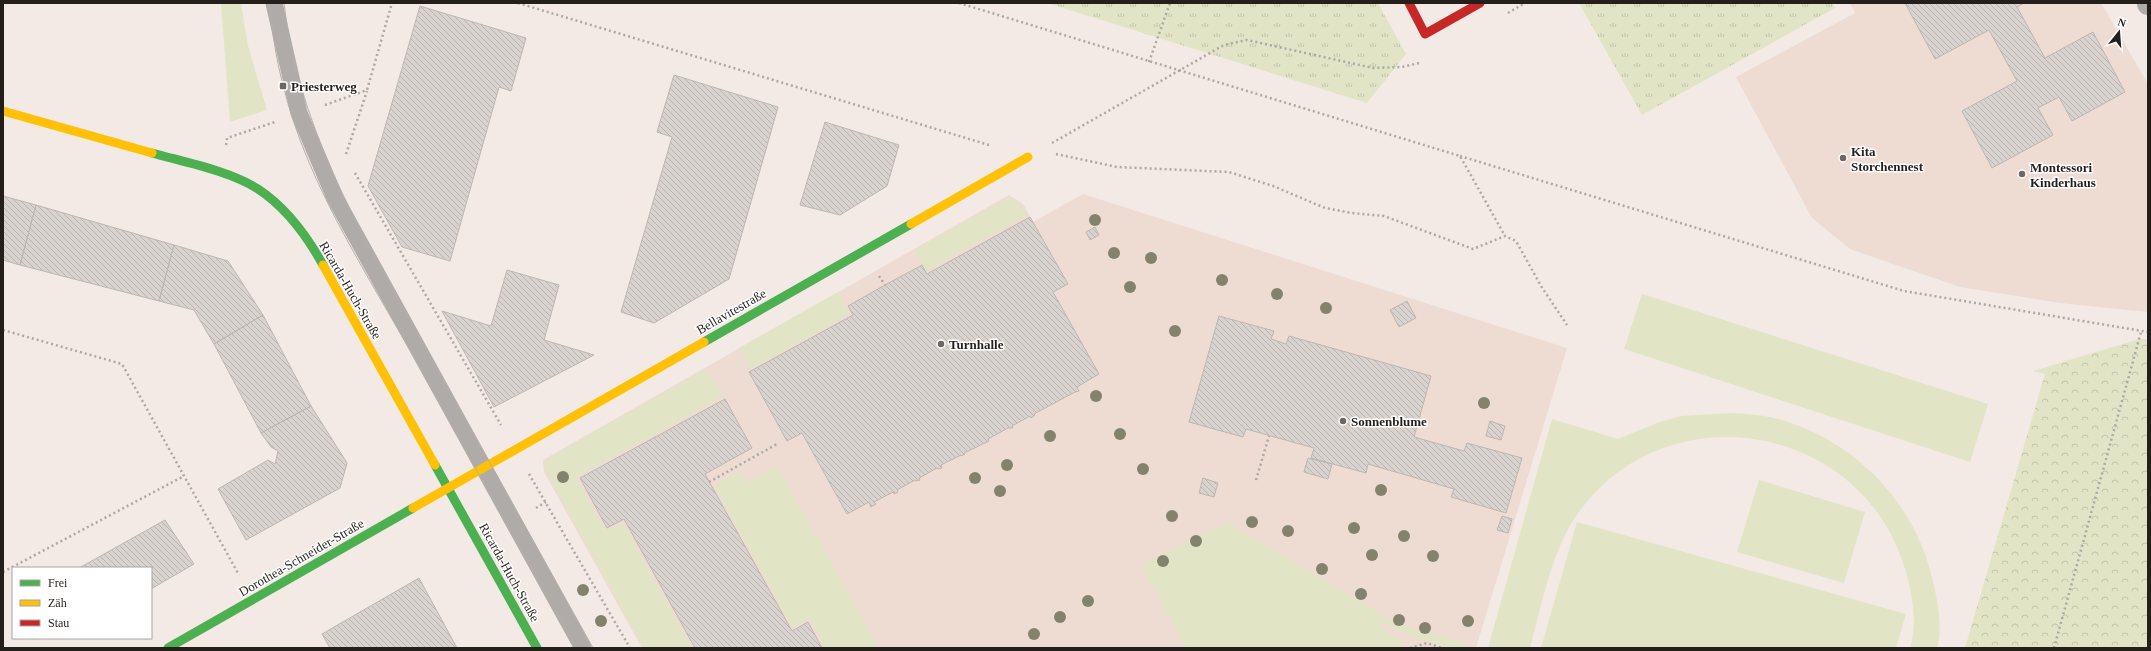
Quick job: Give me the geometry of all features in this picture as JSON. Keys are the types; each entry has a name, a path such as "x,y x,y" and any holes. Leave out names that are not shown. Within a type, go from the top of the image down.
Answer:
{"street":[{"path":"1408,3 1425,34 1480,3"},
{"name":"Ricarda-Huch-Straße","path":"3,111 220,172 258,189 289,215 312,246 537,648"},
{"name":"Bellavitestraße","path":"448,488 1028,157"},
{"name":"Dorothea-Schneider-Straße","path":"168,648 448,488"}],"lane":[{"path":"274,3 299,113 335,198 583,648"}],"path":[{"path":"518,3 1028,157 1059,154 1117,167 1229,172 1272,186 1325,208 1352,213 1384,216 1473,249 1505,236"},
{"path":"959,3 1149,62 1180,70 1904,290 2140,332 2148,332"},
{"path":"1149,62 1170,3"},
{"path":"1028,157 1224,45 1247,40 1373,68 1402,68 1418,63"},
{"path":"345,156 367,90"},
{"path":"1460,156 1505,236 1516,241 1541,286 1567,325"},
{"path":"353,169 630,648"},
{"path":"3,330 122,364 253,600"},
{"path":"2054,648 2140,332"},
{"path":"1256,480 1268,436"},
{"path":"709,482 777,444"},
{"path":"12,567 184,476"},
{"path":"3,572 12,567"},
{"path":"1410,648 1427,643 1442,648"}],"shaded area":[{"name":"Montessori Kinderhaus","path":"1850,3 2101,3 2148,84 2148,312 2060,303 1960,287 1850,249 1812,218 1736,77 1855,13"},
{"path":"1083,194 1567,348 1476,648 642,648 544,472 543,460 1009,195 1023,204 1033,222"}],"green space":[{"path":"221,3 241,3 248,46 267,110 230,122"},
{"path":"1047,3 1378,3 1406,54 1367,103"},
{"path":"1579,3 1832,3 1835,8 1642,115"},
{"path":"1009,197 1022,205 1027,215 926,271 915,250"},
{"path":"838,292 850,314 751,369 739,348"},
{"path":"1642,294 1988,404 1970,462 1624,349"},
{"path":"2139,339 2148,339 2148,648 1965,648 2045,374 2033,371"},
{"path":"702,371 711,375 723,396 576,478 606,531 623,523 692,648 644,648 546,471 545,460"},
{"path":"1732,413 1774,418 1803,428 1830,441 1855,458 1877,478 1896,500 1912,525 1925,553 1938,606 1940,632 1937,648 1910,648 1914,628 1914,617 1912,596 1904,566 1881,517 1846,479 1803,453 1756,439 1706,438 1658,450 1613,476 1576,516 1567,531 1548,580 1530,648 1488,648 1552,419 1618,439 1657,423 1681,416"},
{"path":"777,466 879,648 825,648 809,619 793,628 714,486 741,471 747,483"},
{"path":"1759,480 1865,512 1844,583 1737,552"},
{"path":"1227,522 1396,623 1468,644 1467,648 1447,646 1424,640 1402,632 1384,622 1380,625 1387,633 1403,641 1403,645 1399,648 1186,648 1141,565"},
{"path":"1577,522 1906,614 1896,648 1541,648"}],"building":[{"path":"1905,3 2024,3 2017,7 2045,58 2093,32 2125,92 2072,121 2059,97 2038,108 2053,135 1992,168 1962,111 2017,81 1989,30 1935,59"},
{"path":"420,6 526,38 511,91 499,87 450,261 402,247 368,186"},
{"path":"674,75 778,107 729,279 654,323 621,312 672,137 657,132"},
{"path":"825,122 899,145 887,186 840,215 800,205"},
{"path":"3,196 36,205 20,265 3,260"},
{"path":"36,205 174,245 159,301 20,265"},
{"name":"Turnhalle","path":"1030,217 1068,284 1053,292 1099,374 1077,387 1079,391 1034,414 1035,415 1031,418 1030,416 1012,426 1013,428 1008,428 988,439 989,441 964,453 965,454 941,465 942,468 937,468 919,478 920,480 915,480 897,490 898,492 894,494 893,492 874,502 876,504 871,507 869,502 847,514 802,433 787,441 749,372 853,315 848,306 885,285 922,265 927,274"},
{"path":"1095,227 1099,235 1090,240 1086,232"},
{"path":"174,245 228,261 263,315 214,344 194,310 159,301"},
{"path":"507,270 559,285 544,340 594,355 494,407 442,311 491,326"},
{"path":"1407,301 1416,318 1399,327 1390,310"},
{"path":"263,315 311,406 261,433 214,344"},
{"path":"1219,316 1274,331 1271,339 1286,344 1289,336 1431,376 1414,437 1464,451 1467,443 1522,458 1506,513 1451,497 1454,489 1368,464 1366,473 1311,458 1314,448 1246,429 1243,437 1189,422"},
{"path":"725,399 752,448 705,474 792,631 808,622 822,648 695,648 624,519 607,528 580,478"},
{"path":"311,406 347,463 340,488 246,540 218,489 268,460 275,464 278,451 271,447 261,433"},
{"path":"1490,421 1505,426 1501,440 1486,436"},
{"path":"1308,458 1332,464 1328,479 1304,472"},
{"path":"1203,478 1218,483 1214,497 1199,493"},
{"path":"1502,516 1512,519 1508,533 1497,530"},
{"path":"165,520 194,564 152,588 152,567 81,567"},
{"path":"419,578 457,648 330,648 322,634"}],"tram line":[{"path":"269,3 274,44 283,85 307,158 323,193 340,227 576,648"},
{"path":"284,3 292,51 304,98 320,143 361,231 593,648"}],"traffic: fast":[{"path":"152,153 221,172 258,189 278,205 295,223 323,265"},
{"path":"704,342 911,224"},
{"path":"435,465 537,648"},
{"path":"168,648 413,508"}],"traffic: slow":[{"path":"3,111 152,153"},
{"path":"911,224 1028,157"},
{"path":"323,265 435,465"},
{"path":"413,508 704,342"}],"traffic: jam":[{"path":"1409,3 1425,34 1480,3"}],"place":[{"name":"Priesterweg","path":"283,86"},
{"name":"Kita Storchennest","path":"1843,158"},
{"name":"Montessori Kinderhaus","path":"2022,174"},
{"name":"Turnhalle","path":"941,344"},
{"name":"Sonnenblume","path":"1343,421"}]}
